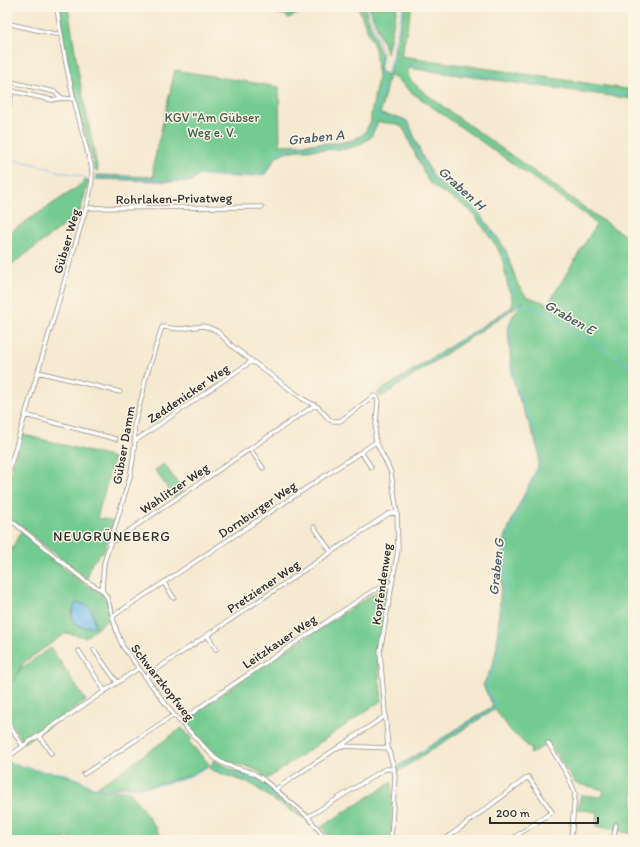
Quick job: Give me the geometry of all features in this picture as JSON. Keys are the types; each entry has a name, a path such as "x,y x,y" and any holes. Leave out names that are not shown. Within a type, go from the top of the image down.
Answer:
{"street":[{"name":"Gübser Weg","path":"7,477 93,181 93,173 73,99 57,7"},
{"path":"10,24 61,34"},
{"path":"7,81 55,92 62,98"},
{"path":"7,90 52,100 62,98 73,99"},
{"path":"7,118 12,91"},
{"name":"Rohrlaken-Privatweg","path":"86,208 262,207"},
{"name":"Kopfendenweg","path":"162,327 180,329 203,326 217,331 232,346 303,398 315,405 330,420 336,422 340,421 374,396 377,397 375,437 376,442 389,467 397,512 398,550 380,652 388,748 395,777 391,840"},
{"name":"Gübser Damm","path":"102,590 104,563 130,477 135,441 134,426 145,380 162,327"},
{"name":"Zeddenicker Weg","path":"135,441 252,361"},
{"path":"38,372 120,392"},
{"name":"Wahlitzer Weg","path":"109,544 315,405"},
{"path":"25,415 116,439"},
{"name":"Dornburger Weg","path":"113,616 376,442"},
{"path":"250,449 263,468"},
{"path":"361,452 371,467"},
{"name":"Pretziener Weg","path":"145,677 388,514 397,512"},
{"path":"7,517 84,580 102,590"},
{"path":"314,527 331,552"},
{"path":"164,583 174,598"},
{"name":"Leitzkauer Weg","path":"180,722 210,700 359,600 380,587 392,585"},
{"name":"Schwarzkopfweg","path":"102,590 108,597 119,640 123,647 180,722 219,761 229,766 254,773 276,789 308,817 327,840"},
{"path":"207,635 216,649"},
{"path":"94,650 117,682"},
{"path":"79,651 104,691"},
{"path":"7,758 139,668"},
{"path":"84,774 174,715"},
{"path":"276,789 385,716"},
{"path":"9,725 23,746"},
{"path":"39,736 51,753"},
{"path":"548,743 568,776 575,793 571,840"},
{"path":"340,746 388,748"},
{"path":"308,817 385,769 394,769"},
{"path":"444,840 528,777 552,812 510,840"},
{"path":"613,840 616,826"}],"green space":[{"path":"59,7 68,7 79,76 98,171 95,171 69,73"},
{"path":"248,7 270,7 288,10 291,7 334,7 333,9 309,9 288,18 286,15"},
{"name":"KGV \"Am Gübser Weg e. V.","path":"358,7 364,7 382,58 379,71 389,75 405,7 412,7 401,56 633,90 633,99 408,68 409,78 420,89 633,241 633,834 596,826 597,812 577,809 581,795 602,797 604,790 575,783 549,743 530,754 531,749 511,731 495,709 397,772 397,767 493,706 483,685 493,665 497,646 505,538 513,517 538,467 539,454 535,439 517,393 512,375 508,329 512,317 523,301 381,397 377,393 512,307 512,297 508,288 502,258 497,247 471,211 428,181 406,133 401,126 378,122 371,137 359,145 345,149 298,150 285,152 277,156 265,174 241,177 198,175 192,182 96,179 96,175 154,177 153,166 175,70 279,87 280,145 339,143 353,140 364,134 371,121 378,78 375,49","holes":["389,75 398,80 411,92 590,218 596,225 548,304 526,296 518,285 506,251 478,211 461,196 435,179 422,156 407,121 401,118 380,114"]},
{"path":"369,7 397,7 387,53"},
{"path":"86,180 89,180 78,218 74,218 7,268 7,234 75,189"},
{"path":"21,434 114,458 97,518 114,521 104,551 92,563 87,579 7,516 7,486"},
{"path":"164,464 183,491 174,497 155,470"},
{"path":"21,531 71,574 100,592 109,604 111,617 86,637 66,633 23,663 13,681 21,668 51,648 86,701 24,743 7,717 7,554 9,555","holes":["80,603 83,604 94,616 95,626 82,627 73,620 73,610"]},
{"path":"381,589 388,589 378,653 382,700 267,779 259,772 249,767 221,759 184,722 256,670"},
{"path":"182,728 192,739 189,742 210,765 180,779 150,786 124,786 108,790 97,787 120,772"},
{"path":"214,759 233,770 254,776 262,781 305,819 275,801 250,783 210,769"},
{"path":"7,762 40,771 63,774 82,781 90,787 108,791 130,791 164,840 70,840 67,836 65,837 67,840 7,840"},
{"path":"392,782 391,840 331,840 321,827"}],"water":[{"path":"76,603 89,606 92,610 95,626 83,627 75,623 72,615"}],"waterway":[{"path":"366,7 383,53 379,78"},
{"path":"390,63 403,7"},
{"name":"Graben A","path":"387,74 390,64 405,64 633,96"},
{"name":"Graben H","path":"385,78 376,116 404,121 407,124 415,145 432,179 469,205 485,222 504,250 510,269 511,285 516,294"},
{"name":"Graben A","path":"96,177 190,181 196,175 238,175 263,173 275,155 284,150 298,147 344,146 368,136 374,124"},
{"name":"Graben A","path":"7,159 30,163 86,178"},
{"name":"Graben G","path":"516,306 520,301 518,298"},
{"name":"Graben E","path":"518,311 519,304 541,310 609,352"},
{"name":"Graben H","path":"381,395 469,335 510,310"},
{"name":"Graben G","path":"398,768 496,706 485,685 496,667 500,649 507,539 527,491 541,463 539,442 517,389 513,373 510,335 513,321"},
{"name":"Graben E","path":"616,356 633,370"},
{"path":"7,762 40,771 66,774 90,786 109,790 150,787 181,780 209,766 252,780 258,783 278,800"}],"district":[{"name":"NEUGRÜNEBERG","path":"112,536"}]}
